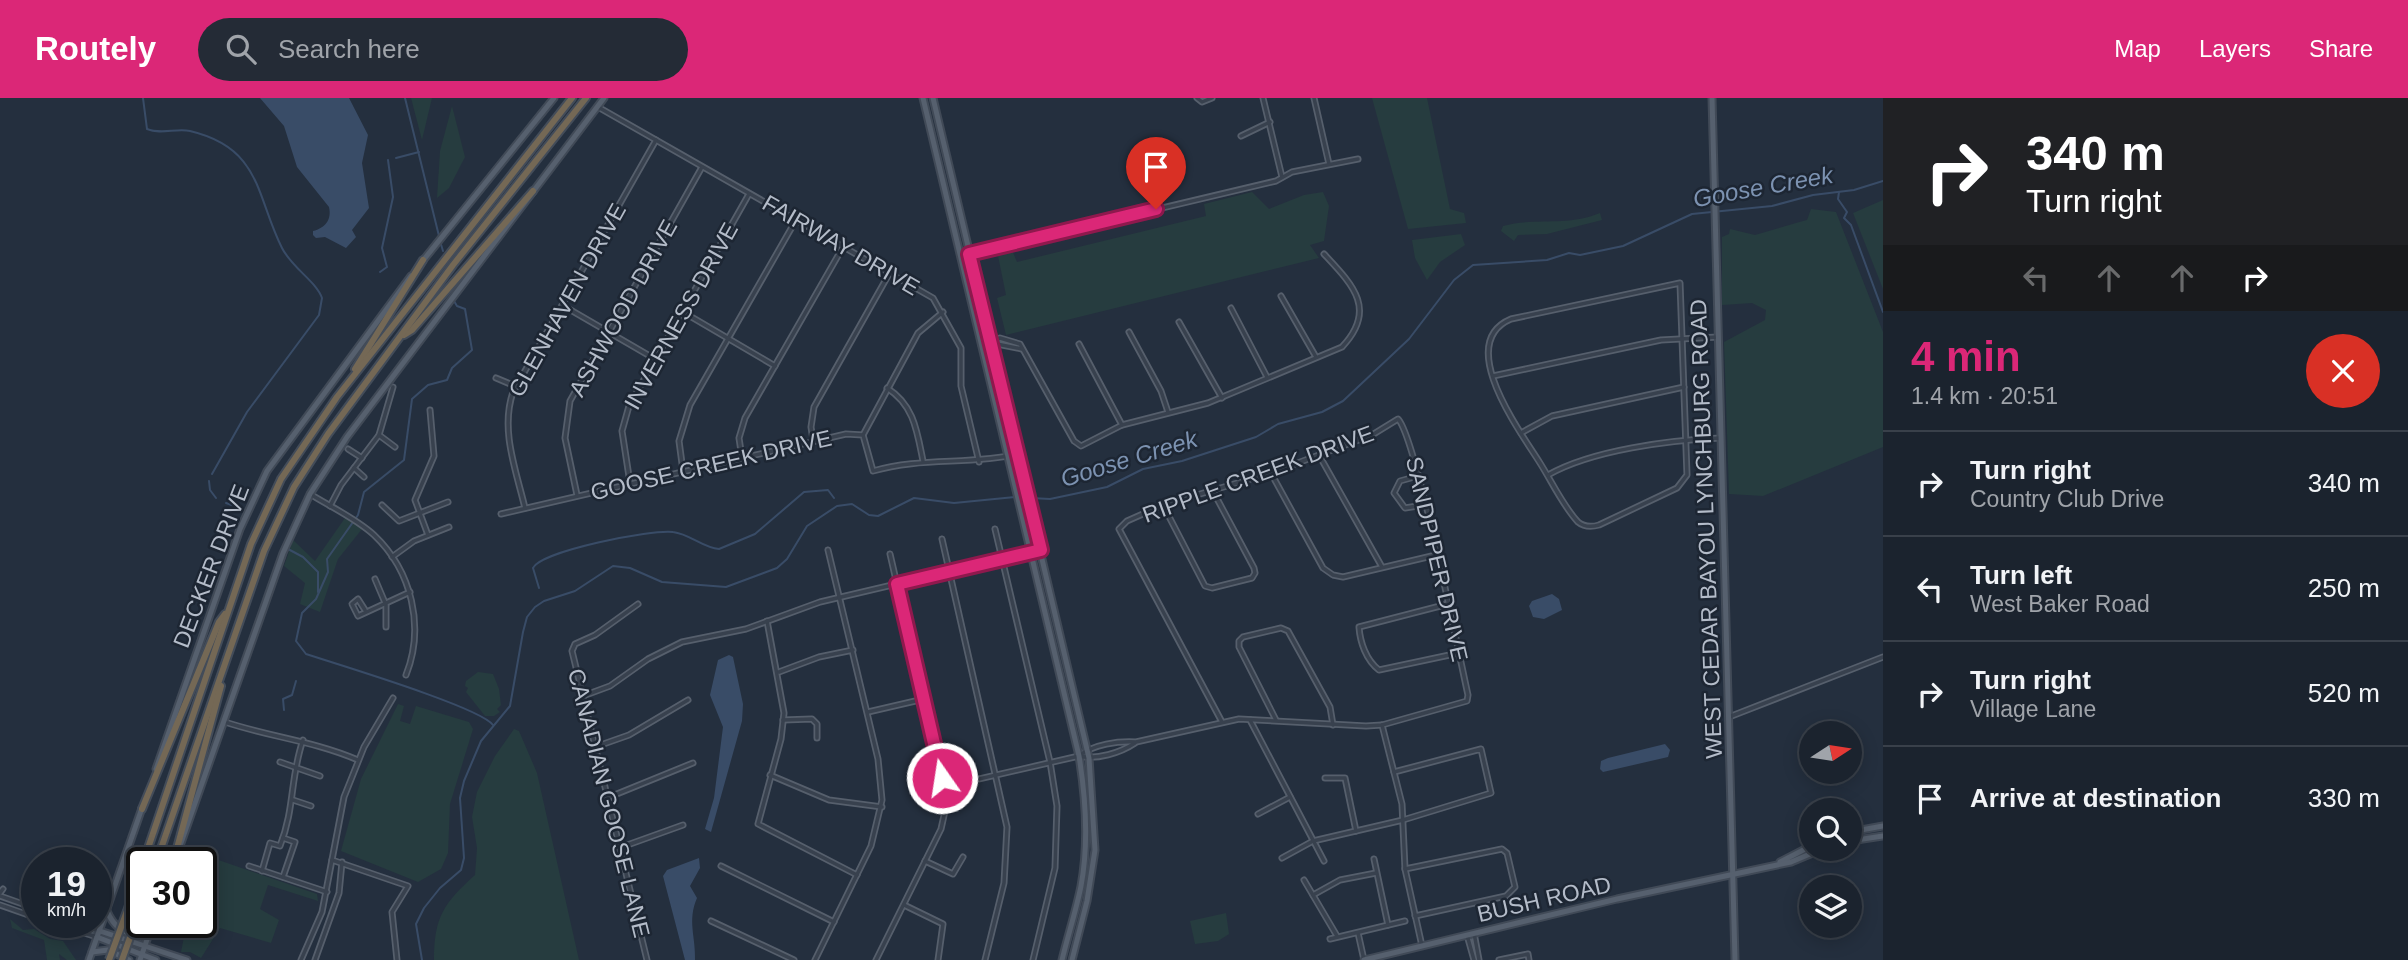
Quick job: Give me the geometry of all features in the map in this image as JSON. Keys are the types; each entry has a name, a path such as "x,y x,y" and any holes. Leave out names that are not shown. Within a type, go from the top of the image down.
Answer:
{"highway":[{"name":"DECKER DRIVE","path":"148,847 267,505 303,443 337,397 572,98"},
{"name":"DECKER DRIVE","path":"162,847 264,551 294,487 320,445 400,338 586,98"},
{"path":"400,338 412,330 533,191"},
{"path":"337,397 424,260"},
{"path":"142,809 219,622 229,610"},
{"path":"177,847 236,631"},
{"name":"DECKER DRIVE","path":"109,960 126,914"},
{"path":"122,960 130,938"}],"main road":[{"name":"DECKER DRIVE","path":"112,896 240,529 267,471 306,414 424,260 554,98"},
{"path":"179,847 283,552 310,494 347,437 604,98"},
{"path":"923,98 958,257 1009,456 1079,756 1084,790 1085,848 1081,887 1062,960"},
{"path":"933,98 1089,758 1095,850 1072,960"},
{"name":"WEST CEDAR BAYOU LYNCHBURG ROAD","path":"1712,98 1735,960"},
{"path":"939,171 949,169"},
{"path":"1061,679 1070,676"},
{"path":"1862,830 1883,827"},
{"path":"1862,839 1883,836"},
{"path":"1085,848 1095,850"},
{"path":"1780,862 1799,852"},
{"path":"1780,862 1799,859"},
{"name":"BUSH ROAD","path":"1364,960 1780,862"},
{"path":"112,922 126,932"},
{"path":"1069,933 1078,935"},
{"name":"DECKER DRIVE","path":"89,960 97,938"},
{"path":"105,938 141,958 156,960"},
{"path":"112,938 187,960"},
{"path":"141,958 148,938"},
{"path":"92,952 114,951 129,960"}],"street":[{"path":"1197,98 1202,102 1212,98"},
{"path":"1264,98 1282,177"},
{"path":"1314,98 1329,165"},
{"name":"FAIRWAY DRIVE","path":"598,107 928,295 943,312 961,348 961,386 979,461"},
{"path":"1241,136 1270,122"},
{"name":"GLENHAVEN DRIVE","path":"525,508 508,430 508,409 515,386 656,140"},
{"path":"958,257 1358,159"},
{"name":"ASHWOOD DRIVE","path":"577,495 565,438 566,415 573,393 702,167"},
{"name":"INVERNESS DRIVE","path":"630,483 623,453 625,415 749,194"},
{"path":"683,471 680,441 685,418 796,220"},
{"path":"741,458 739,438 743,423 843,247"},
{"path":"981,345 990,342 1023,350 1078,445 1085,444 1122,425 1222,398 1342,347 1353,336 1359,320 1360,302 1353,286 1324,254"},
{"path":"813,440 811,417 817,401 890,274"},
{"path":"1680,284 1683,338 1689,470 1684,482 1599,525 1586,526 1579,522 1501,399 1493,376 1488,344 1497,327 1511,319 1680,284"},
{"path":"1281,296 1315,357"},
{"path":"562,304 655,359"},
{"path":"1231,308 1268,378"},
{"path":"683,312 775,366"},
{"path":"863,435 918,333 943,312"},
{"path":"1179,322 1222,398"},
{"path":"1129,332 1161,391 1168,413"},
{"path":"1493,376 1661,340 1719,337"},
{"path":"1079,344 1122,425"},
{"path":"496,378 515,386"},
{"path":"330,506 379,435 393,387"},
{"path":"1521,433 1552,416 1684,387"},
{"path":"887,388 898,395 910,409 923,461"},
{"path":"428,535 419,512 417,493 434,456 430,411"},
{"name":"RIPPLE CREEK DRIVE","path":"1222,722 1119,529 1127,522 1163,505 1213,493 1271,473 1372,435 1398,419"},
{"name":"SANDPIPER DRIVE","path":"1382,725 1467,701 1468,695 1418,476 1405,426 1398,419"},
{"name":"GOOSE CREEK DRIVE","path":"501,514 846,434 863,435 873,471 923,461 979,461 1019,454"},
{"path":"379,435 395,447"},
{"path":"1548,475 1574,462 1688,439 1721,438"},
{"path":"348,449 362,458"},
{"path":"1319,455 1382,568"},
{"path":"355,468 364,477"},
{"path":"1271,473 1328,572 1343,576 1436,555"},
{"path":"1418,476 1400,481 1394,493 1405,508 1424,505"},
{"path":"1163,505 1205,586 1212,588 1252,578 1254,568 1213,493"},
{"path":"310,494 372,533 393,556 410,592 415,637 406,676"},
{"path":"382,505 399,521 448,502"},
{"path":"393,556 428,535 449,527"},
{"path":"995,529 1050,762 1057,813 1056,856 1033,960"},
{"path":"942,539 1006,820 1008,854 1004,884 985,960"},
{"path":"815,960 874,837 881,807 881,772 828,550"},
{"path":"583,696 610,686 648,659 682,642 733,632 815,603 1041,550"},
{"path":"876,960 944,822 947,802 890,554"},
{"path":"375,579 385,603 386,627"},
{"path":"365,610 410,592"},
{"name":"CANADIAN GOOSE LANE","path":"638,604 595,635 573,647 647,960"},
{"path":"1448,604 1359,627 1360,641 1372,665 1379,670 1459,653"},
{"path":"767,621 779,672 783,720 758,824 857,875"},
{"path":"1276,720 1239,647 1239,641 1243,637 1281,628 1287,631 1330,706 1333,725"},
{"path":"779,672 825,655 853,650"},
{"path":"1729,717 1883,657"},
{"path":"302,960 318,924 327,892 344,797 358,760 393,698"},
{"path":"868,712 924,699"},
{"path":"595,747 638,731 688,700"},
{"path":"783,720 812,719 817,724 817,738"},
{"path":"1250,720 1324,861"},
{"path":"1079,756 1087,750 1122,741 1136,742 1222,722 1276,720 1333,725 1382,725 1403,820 1405,869 1422,946"},
{"path":"223,721 261,733 303,740 358,760"},
{"path":"262,871 270,843 280,846 292,812 294,766 303,740"},
{"path":"944,787 1079,756 1089,758 1124,750 1136,742"},
{"path":"1282,858 1313,841 1488,796 1492,790 1480,749 1394,772"},
{"path":"280,762 320,776"},
{"path":"607,798 693,763"},
{"path":"770,775 829,800 881,807"},
{"path":"1325,778 1345,778 1356,831"},
{"path":"1258,814 1290,797"},
{"path":"292,800 311,806"},
{"path":"619,848 683,825"},
{"path":"283,838 295,842 283,877"},
{"path":"1405,869 1493,849 1507,853 1514,887 1510,895 1415,916"},
{"path":"925,861 953,873 963,857"},
{"path":"1374,859 1388,925"},
{"path":"332,860 408,886 392,912 397,960"},
{"path":"315,960 339,893 342,862"},
{"path":"248,866 327,892"},
{"path":"721,866 834,922"},
{"path":"1313,895 1340,880 1376,873"},
{"path":"1304,880 1334,935 1339,937"},
{"path":"1,893 21,902"},
{"path":"0,905 21,912"},
{"path":"904,905 943,923 938,960"},
{"path":"711,921 794,960"},
{"path":"1330,939 1405,921"},
{"path":"1358,933 1364,960"},
{"path":"1471,934 1474,960"},
{"path":"1471,934 1479,960"},
{"path":"1499,960 1528,954 1530,960"}],"green space":[{"path":"411,98 432,98 422,140"},
{"path":"1372,98 1427,98 1450,209 1464,213 1466,223 1408,229"},
{"path":"452,106 465,157 449,188 437,198 440,151"},
{"path":"1252,192 1269,209 1304,195 1323,192 1329,206 1324,241 1310,245 1319,258 1006,335 997,298 1006,295 997,251 1011,248 1017,262 1206,216 1204,204"},
{"path":"1883,200 1883,289 1853,213"},
{"path":"1811,209 1836,212 1883,332 1883,447 1763,496 1729,494 1724,342 1765,320 1766,310 1752,303 1722,305 1722,237 1729,234 1730,229 1755,235 1807,220"},
{"path":"1600,213 1602,220 1547,234 1518,235 1514,241 1501,231 1503,226 1515,223 1575,220"},
{"path":"1461,234 1465,245 1440,262 1427,280 1415,258 1412,240"},
{"path":"345,518 362,529 338,559 320,612 300,604 305,583 284,566 293,540 315,561"},
{"path":"478,672 493,674 499,689 501,705 497,709 500,712 494,716 485,716 466,692 466,681"},
{"path":"398,704 404,706 400,721 410,724 416,706 469,722 473,729 450,804 448,853 441,869 418,882 341,851 361,779"},
{"path":"514,729 519,731 537,773 579,960 434,960 436,933 443,912 448,903 475,875 477,848 472,817 477,792 495,756"},
{"path":"217,859 317,894 318,901 268,885 260,909 279,920 271,943 220,928 217,933"},
{"path":"1226,913 1229,934 1218,941 1195,944 1190,921"},
{"path":"10,919 21,931 12,928"},
{"path":"39,938 63,941 76,960 67,960 59,954 60,960 47,960 44,940"},
{"path":"184,938 214,938 201,958 190,952 181,952"}],"water":[{"path":"260,98 349,98 368,135 362,163 369,208 352,230 356,237 346,248 325,237 316,238 313,235 313,231 327,223 329,207 297,167 284,126"},
{"path":"1552,594 1559,599 1562,610 1544,619 1533,617 1529,606 1532,601"},
{"path":"729,655 733,657 743,704 742,721 711,832 705,829 714,798 723,727 710,695 718,660"},
{"path":"1665,744 1670,750 1668,757 1603,772 1600,769 1601,761 1608,758"},
{"path":"699,858 700,868 690,886 697,898 692,922 695,960 685,960 663,876 667,870"}],"waterway":[{"path":"143,98 147,129 190,131 214,139 231,149 244,162 286,255 315,286 322,298 319,315 247,412 212,474"},
{"path":"405,98 439,236"},
{"path":"396,158 419,152"},
{"path":"380,272 387,267 382,248 393,197 388,160"},
{"name":"Goose Creek","path":"1031,498 1050,499 1107,487 1143,469 1182,461 1256,437 1278,424 1322,412 1343,401 1409,339 1454,280 1473,265 1547,260 1569,253 1580,255 1623,246 1692,214 1772,206 1813,195 1854,190 1883,181"},
{"path":"1839,192 1838,199 1847,212 1844,218 1851,225 1883,312"},
{"path":"440,241 443,251"},
{"path":"454,301 457,306 465,309 472,350 452,368 447,380 428,385 412,399 404,460 364,492 358,515 327,559 328,572 316,599 302,613 296,641 306,654 436,697 482,717 493,725"},
{"path":"209,481 210,490 216,498"},
{"path":"539,588 533,568 540,561 575,548 643,534 673,532 719,549 755,534 804,492 828,490 834,498"},
{"name":"Goose Creek","path":"422,960 416,924 424,908 440,888 461,870 464,858 460,798 464,781 481,741 510,706 523,632 527,617 535,607 544,601 575,591 613,566 630,568 662,582 726,587 777,568 787,559 807,526 837,506 852,504 869,515 878,516 914,498 954,503 1015,497"},
{"path":"226,503 243,509"},
{"path":"288,549 303,557 318,572 318,592"},
{"path":"284,710 283,699 292,695 296,681"}],"route":[{"path":"942,778 897,584 1041,550 969,254 1156,209"}]}
